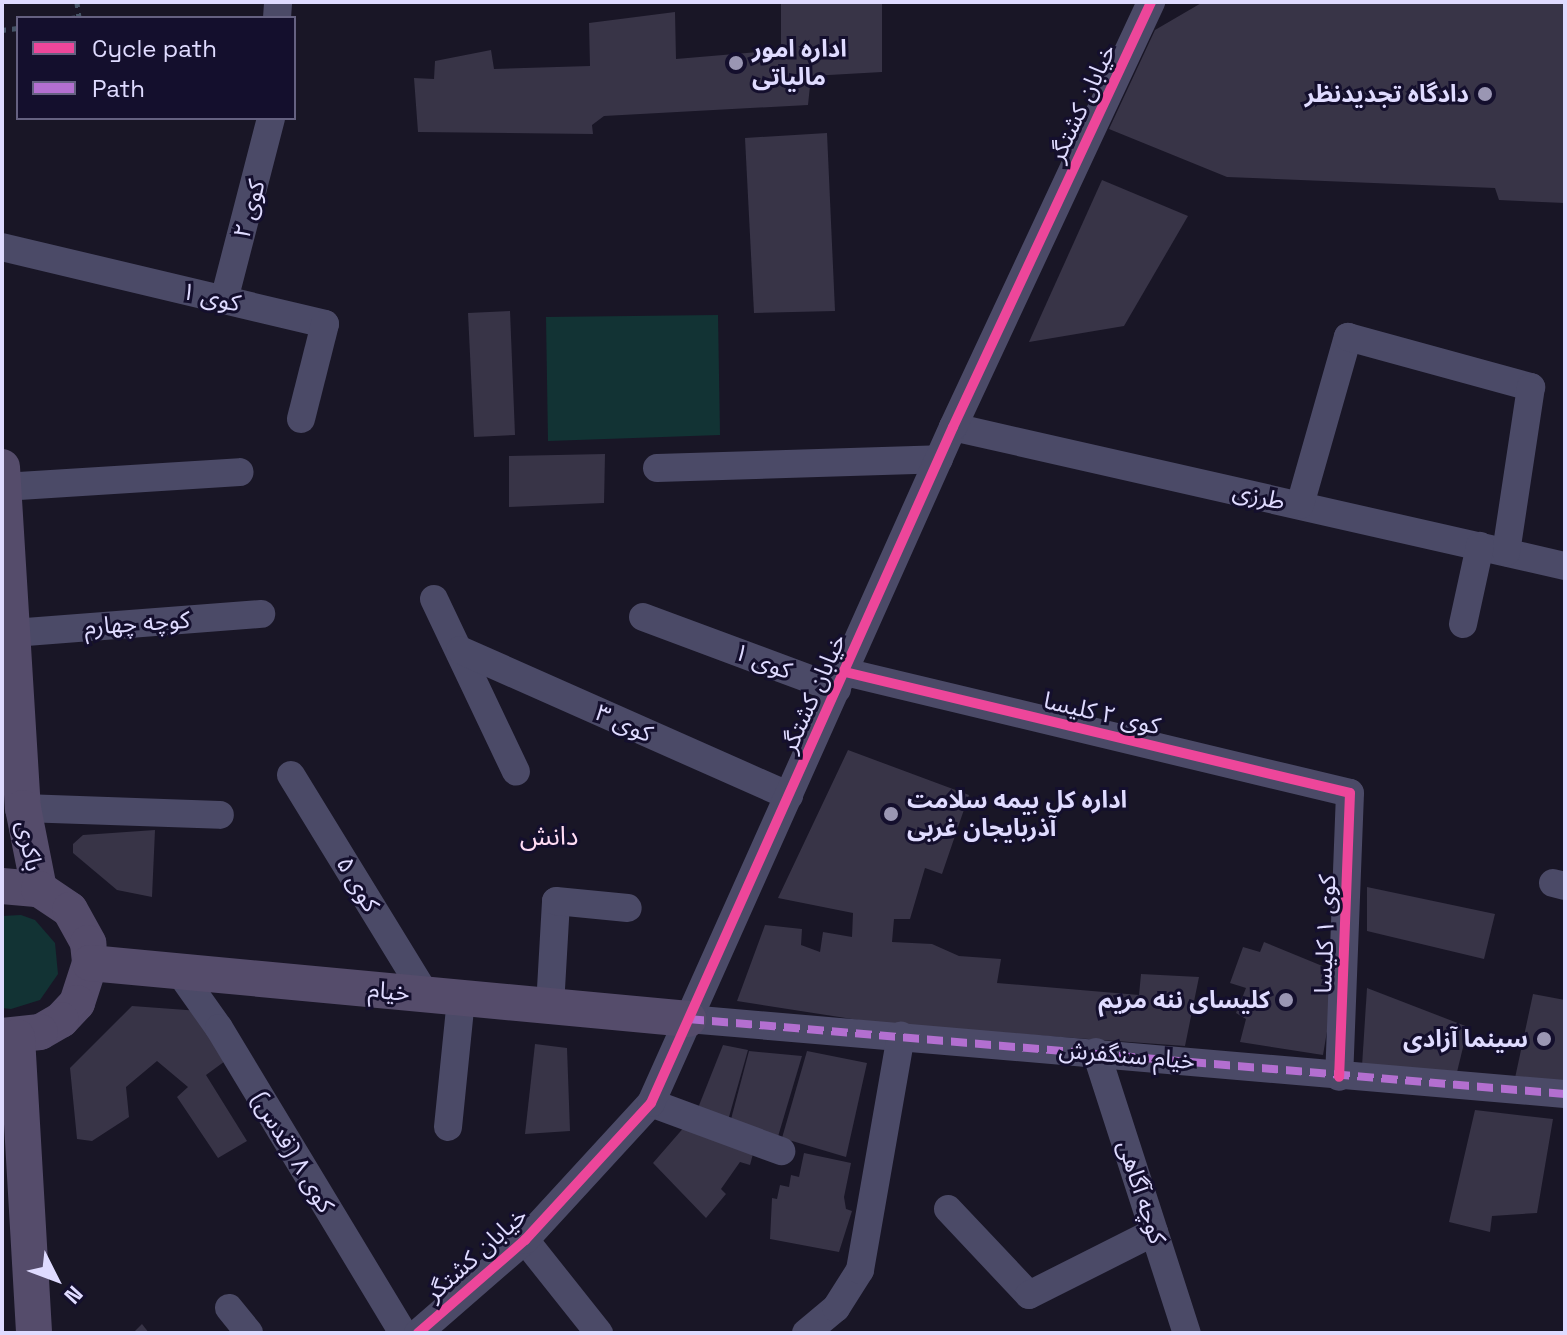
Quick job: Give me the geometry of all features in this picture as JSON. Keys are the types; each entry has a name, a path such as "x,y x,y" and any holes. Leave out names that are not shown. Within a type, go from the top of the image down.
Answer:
{"main road":[{"name":"باکری","path":"3,477 23,808 39,889"},
{"path":"2,886 39,889 75,918 90,963 77,1003 61,1020 9,1036 34,1333"},
{"name":"خیام","path":"90,963 688,1019"}],"street":[{"name":"خیابان کشتگر","path":"418,1333 525,1240 651,1103 953,427 1151,2"},
{"name":"کوی ۲","path":"224,300 270,120"},
{"name":"کوی ۱","path":"2,247 325,324 301,419"},
{"path":"1300,505 1348,337 1531,387 1493,549 1463,624"},
{"name":"طرزی","path":"953,427 1565,566"},
{"path":"657,468 939,459"},
{"path":"3,477 240,472"},
{"path":"434,599 516,772"},
{"name":"کوچه چهارم","path":"13,633 261,614"},
{"name":"کوی ۱","path":"643,617 841,680"},
{"name":"کوی ۳","path":"460,650 789,796"},
{"name":"کوی ۲ کلیسا","path":"841,680 1350,793"},
{"name":"کوی ۵","path":"291,775 425,994"},
{"name":"کوی ۱ کلیسا","path":"1339,1077 1350,793"},
{"path":"23,808 220,815"},
{"path":"550,1006 556,901 628,908"},
{"name":"کوی ۸ (قدس)","path":"180,973 219,1028 403,1333"},
{"path":"448,1127 461,998"},
{"name":"خیام سنگفرش","path":"688,1019 1565,1094"},
{"path":"806,1333 836,1308 860,1270 901,1036"},
{"name":"کوچه آگاهی","path":"1096,1052 1187,1333"},
{"path":"651,1103 781,1151"},
{"path":"948,1209 1029,1295 1154,1232"},
{"path":"525,1240 599,1333"},
{"path":"229,1308 249,1333"}],"green space":[{"path":"718,315 720,435 548,441 546,317"},
{"path":"21,915 35,920 55,943 58,974 40,1000 11,1009 2,1008 2,916"}],"building":[{"name":"اداره امور مالیاتی","path":"781,2 882,2 882,72 811,76 808,105 604,116 592,125 593,134 418,132 414,78 434,79 435,61 491,50 494,69 590,66 589,23 675,12 676,59 781,50"},
{"path":"1203,2 1565,2 1565,203 1499,200 1495,188 1227,177 1109,129 1155,30"},
{"path":"827,133 835,311 754,313 745,138"},
{"path":"1102,180 1188,216 1124,326 1029,342"},
{"path":"510,311 515,435 474,437 468,313"},
{"path":"605,454 604,503 509,507 509,456"},
{"path":"848,750 969,795 942,874 925,868 910,919 894,919 892,942 932,944 959,956 1001,959 997,983 1139,995 1141,974 1199,977 1185,1046 884,1024 737,1001 765,925 802,929 801,945 820,952 823,932 852,937 853,913 778,898"},
{"path":"155,830 152,897 117,890 73,853 73,844 83,835"},
{"path":"1367,887 1495,914 1484,959 1367,931"},
{"name":"کلیسای ننه مریم","path":"1264,942 1337,972 1323,1055 1240,1042 1246,1019 1236,1013 1246,988 1230,983 1243,947 1260,952"},
{"path":"1367,988 1468,1027 1457,1072 1362,1066"},
{"name":"سینما آزادی","path":"1533,994 1565,1000 1565,1082 1515,1078"},
{"path":"132,1006 200,1011 232,1056 206,1075 247,1141 218,1158 177,1097 188,1087 157,1061 126,1087 129,1117 92,1141 77,1139 70,1068"},
{"path":"535,1044 567,1048 570,1131 525,1134"},
{"path":"723,1045 748,1050 727,1124 696,1113"},
{"path":"749,1051 802,1056 777,1140 730,1123"},
{"path":"807,1051 867,1063 846,1157 782,1138"},
{"path":"1475,1110 1553,1119 1537,1213 1492,1216 1490,1232 1449,1222"},
{"path":"686,1125 754,1150 750,1165 740,1162 721,1189 726,1194 706,1218 653,1163"},
{"path":"804,1153 851,1163 844,1197 846,1209 852,1211 839,1252 770,1239 772,1198 777,1199 780,1185 789,1187 791,1175 799,1177"},
{"path":"142,1324 149,1333 133,1333"}],"marked path":[{"path":"688,1019 1565,1094"}],"cycle path":[{"path":"418,1333 525,1240 651,1103 953,427 1151,2"},
{"path":"845,672 1350,793 1339,1077"}],"place":[{"name":"اداره امور مالیاتی","path":"736,63"},
{"name":"دادگاه تجدیدنظر","path":"1485,94"},
{"name":"اداره کل بیمه سلامت آذربایجان غربی","path":"891,814"},
{"name":"کلیسای ننه مریم","path":"1286,1000"},
{"name":"سینما آزادی","path":"1544,1039"}],"district":[{"name":"دانش","path":"549,837"}]}
